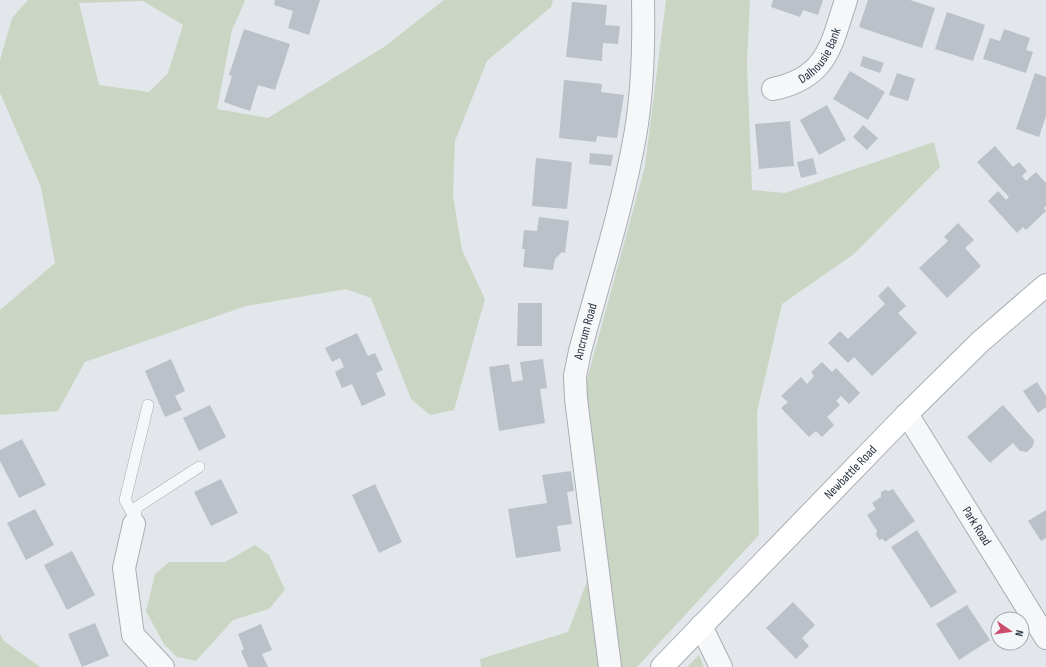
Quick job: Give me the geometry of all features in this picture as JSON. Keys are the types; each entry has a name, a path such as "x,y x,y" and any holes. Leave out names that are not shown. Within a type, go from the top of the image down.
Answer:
{"main road":[{"name":"Newbattle Road","path":"662,667 907,414 980,342 1046,285"}],"street":[{"name":"Ancrum Road","path":"610,667 576,399 576,376 580,351 635,136 641,92 644,48 643,0"},
{"name":"Dalhousie Bank","path":"773,89 792,85 813,72 830,48 846,0"},
{"name":"Park Road","path":"907,414 1046,638"},
{"path":"134,521 124,568 133,635 163,667"},
{"path":"696,631 721,667"}],"lane":[{"path":"134,521 125,500 148,405"},
{"path":"134,521 137,506 199,467"}],"green space":[{"path":"28,0 243,0 245,1 232,30 217,109 268,118 384,47 444,0 553,0 551,7 487,61 455,141 453,196 462,250 485,299 454,410 430,415 411,399 371,298 346,289 246,306 85,362 58,411 0,415 0,310 55,263 41,187 0,93 0,60 12,18","holes":["143,1 183,25 168,73 149,92 99,85 79,3"]},
{"path":"666,0 750,0 747,63 752,190 785,193 934,142 940,167 854,254 782,304 757,412 759,535 637,667 481,667 480,659 568,632 598,552 586,383 645,166"},
{"path":"255,545 269,555 285,590 269,609 233,620 196,661 177,657 164,644 146,611 155,574 169,562 225,562"},
{"path":"0,634 4,641 40,667 0,667"},
{"path":"699,655 704,667 687,667"}],"building":[{"path":"275,0 320,0 309,35 288,28 293,11 274,5"},
{"path":"773,0 823,0 818,15 803,10 800,17 771,7"},
{"path":"868,0 910,0 935,8 922,48 859,27"},
{"path":"572,2 607,5 605,25 620,26 618,44 603,43 602,61 566,57"},
{"path":"947,12 985,25 973,61 935,49"},
{"path":"244,29 290,44 275,90 258,85 250,111 224,102 232,76 229,75"},
{"path":"1004,29 1030,38 1026,50 1033,52 1026,73 983,59 990,38 1000,41"},
{"path":"863,56 884,63 880,73 860,66"},
{"path":"850,71 885,92 868,120 833,99"},
{"path":"897,73 915,79 908,101 889,95"},
{"path":"1035,73 1046,77 1046,116 1039,137 1016,129"},
{"path":"564,80 602,84 601,92 624,95 617,138 597,136 596,142 559,138"},
{"path":"827,105 846,140 819,155 800,120"},
{"path":"790,121 794,166 759,169 755,124"},
{"path":"863,125 878,138 867,150 853,137"},
{"path":"995,146 1013,167 1019,162 1027,171 1022,176 1026,181 1036,172 1046,183 1046,206 1044,208 1046,211 1026,230 1023,227 1017,233 988,201 998,191 1006,200 1009,197 977,162"},
{"path":"590,153 613,155 611,166 589,164"},
{"path":"536,158 572,162 567,209 532,206"},
{"path":"813,158 817,174 801,178 797,162"},
{"path":"539,217 569,221 565,253 562,252 555,259 553,270 523,267 525,249 522,249 524,230 537,231"},
{"path":"958,223 974,240 965,248 981,266 947,298 919,268 948,241 944,237"},
{"path":"888,286 906,306 898,313 917,333 872,376 854,357 848,363 828,343 840,331 848,339 885,304 878,296"},
{"path":"518,303 542,303 542,346 517,346"},
{"path":"357,333 368,356 375,353 383,370 376,373 386,395 362,406 352,384 342,388 335,372 344,367 340,358 332,362 325,348"},
{"path":"171,359 185,391 175,396 182,410 165,417 145,371"},
{"path":"543,359 547,388 540,389 545,423 499,431 489,367 509,364 512,382 523,380 520,362"},
{"path":"822,362 832,372 836,368 860,393 849,404 841,396 836,401 840,405 827,417 834,425 822,437 816,431 809,437 781,408 788,402 781,396 801,377 807,384 814,376 811,372"},
{"path":"1037,382 1046,396 1046,407 1038,413 1023,391"},
{"path":"210,405 226,437 199,451 183,418"},
{"path":"1003,405 1034,440 1033,446 1027,452 1020,451 1013,443 990,463 967,437"},
{"path":"22,439 46,485 19,498 0,461 0,450"},
{"path":"571,471 574,491 567,492 572,524 557,526 561,551 516,558 508,509 547,503 542,475"},
{"path":"221,479 238,513 211,526 194,492"},
{"path":"375,484 402,542 379,553 352,495"},
{"path":"893,489 915,521 885,542 883,539 879,540 876,535 877,531 867,515 876,509 872,503 881,497 881,492"},
{"path":"35,509 54,545 26,560 7,523"},
{"path":"1046,510 1046,538 1041,541 1028,521"},
{"path":"917,530 957,592 931,608 891,547"},
{"path":"72,551 95,595 67,610 44,565"},
{"path":"793,602 815,625 802,638 809,646 796,659 766,628"},
{"path":"967,605 990,640 959,660 936,624"},
{"path":"95,623 109,656 82,667 68,634"},
{"path":"261,624 272,650 262,654 268,667 248,667 241,651 244,649 238,634"}]}
